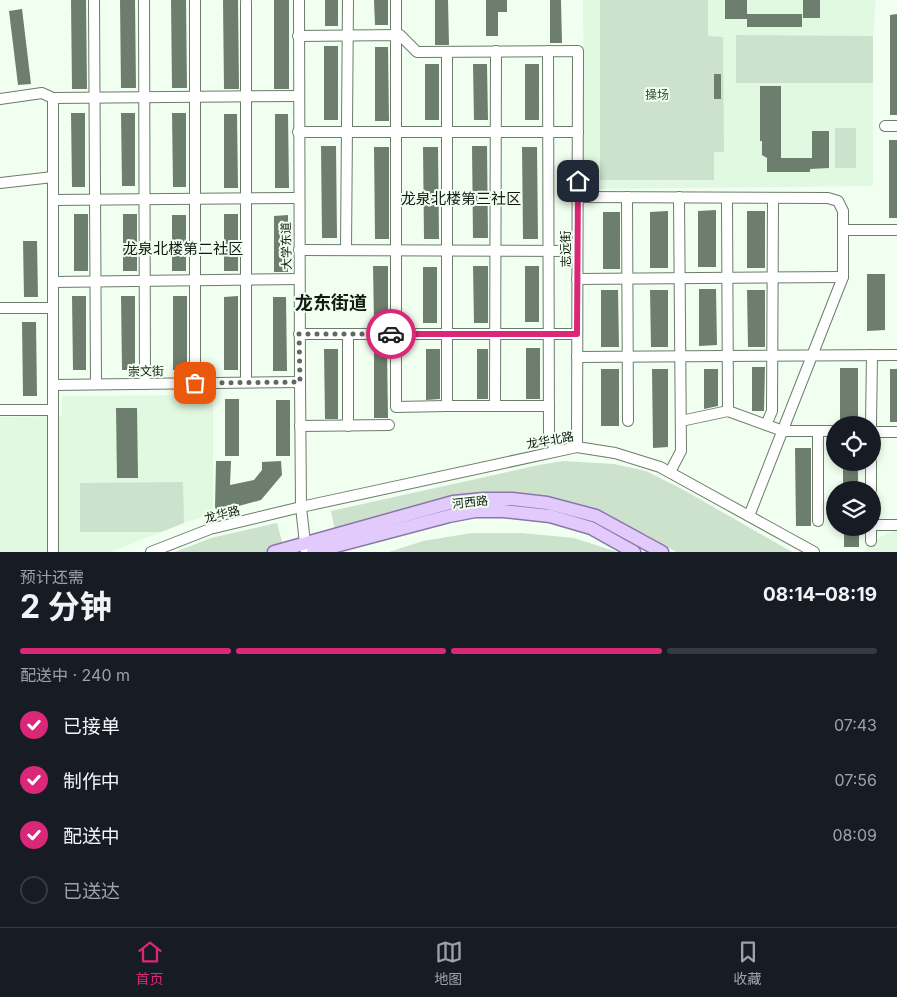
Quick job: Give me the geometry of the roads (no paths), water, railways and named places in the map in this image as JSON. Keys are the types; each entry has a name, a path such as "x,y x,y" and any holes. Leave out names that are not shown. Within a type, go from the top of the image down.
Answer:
{"main road":[{"name":"河西路","path":"274,552 304,547 453,502 483,499 547,502 596,516 662,552"},
{"name":"河西路","path":"313,552 449,516 475,511 550,516 591,528 634,552"}],"street":[{"path":"94,0 96,384"},
{"path":"144,0 145,384"},
{"path":"195,0 195,383"},
{"name":"大学东道","path":"299,0 299,334 301,507 304,547"},
{"path":"346,250 348,0"},
{"path":"396,0 396,407 549,406"},
{"path":"246,2 246,382"},
{"path":"298,36 400,35 417,52 548,51 549,406 550,438 556,450"},
{"path":"495,406 496,51"},
{"name":"志远街","path":"548,51 578,51 577,446"},
{"path":"447,52 447,406"},
{"path":"0,99 42,93 53,98 298,96"},
{"path":"53,98 53,552"},
{"path":"885,126 897,126"},
{"path":"298,132 578,132"},
{"path":"0,183 53,177"},
{"path":"578,197 828,198 838,201 843,211 843,277 749,516"},
{"path":"627,197 628,421"},
{"path":"53,200 298,198"},
{"path":"670,472 681,451 679,198"},
{"path":"727,198 728,411"},
{"path":"766,425 772,411 773,198"},
{"path":"843,230 897,230"},
{"path":"299,250 577,251"},
{"path":"577,279 843,277"},
{"path":"53,282 299,279"},
{"path":"0,308 53,308"},
{"path":"299,334 577,334"},
{"path":"348,334 348,426"},
{"path":"871,416 872,355"},
{"path":"577,356 897,355"},
{"name":"崇文街","path":"53,385 300,382"},
{"path":"0,410 53,410"},
{"path":"681,421 728,411 783,432 826,432"},
{"path":"300,426 389,425"},
{"path":"818,432 818,521"},
{"path":"881,432 897,432"},
{"name":"龙华北路","path":"301,507 577,446 622,454 660,467 814,552"},
{"name":"龙华路","path":"151,552 197,533 301,507"},
{"path":"881,526 897,525"},
{"path":"871,536 871,540"}],"district":[{"name":"龙泉北楼第三社区","path":"461,198"},
{"name":"龙泉北楼第二社区","path":"183,248"},
{"name":"龙东街道","path":"331,302"}],"park label":[{"name":"操场","path":"657,94"}]}
